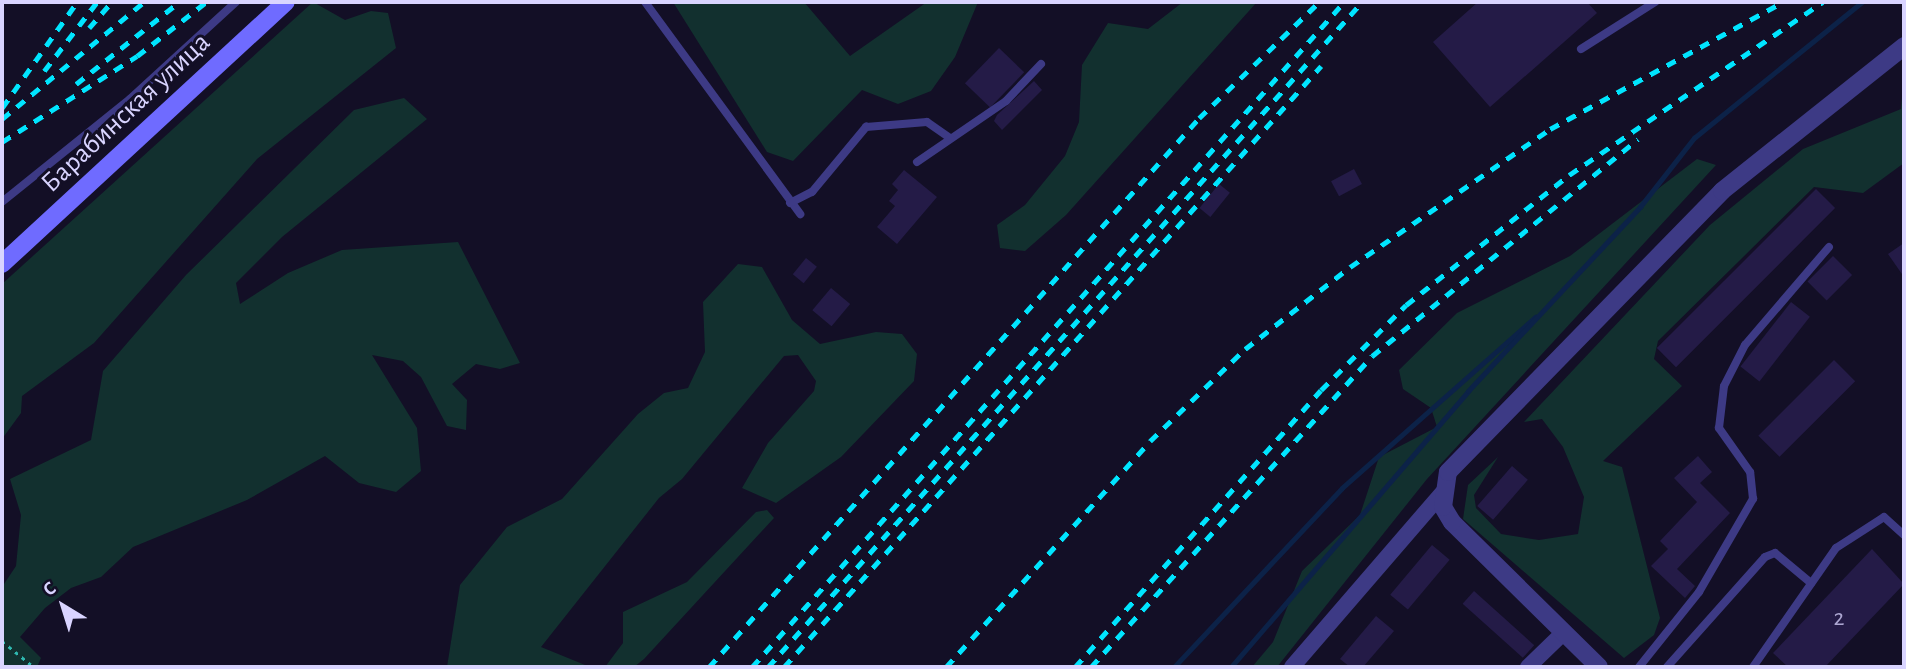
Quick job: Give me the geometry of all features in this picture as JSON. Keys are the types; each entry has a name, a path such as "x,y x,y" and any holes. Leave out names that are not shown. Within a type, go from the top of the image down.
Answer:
{"main road":[{"name":"Барабинская улица","path":"2,264 286,2"}],"street":[{"path":"1292,667 1443,492 1464,450 1642,267 1722,191 1904,46"},
{"path":"1443,492 1452,523 1599,667"},
{"path":"1528,667 1564,632"}],"lane":[{"path":"2,202 130,99 236,2"},
{"path":"645,2 800,214"},
{"path":"1581,49 1655,2"},
{"path":"917,162 1006,101 1041,64"},
{"path":"790,203 812,192 866,127 927,122 950,138"},
{"path":"1639,667 1699,592 1753,499 1750,472 1719,428 1724,386 1745,345 1829,247"},
{"path":"1753,667 1811,583 1859,528 1884,517 1904,535"},
{"path":"1667,667 1765,557 1775,553 1811,583"}],"path":[{"path":"2,641 34,667"}],"green space":[{"path":"313,2 345,20 371,11 388,13 396,48 257,159 94,343 22,396 21,413 2,439 2,284"},
{"path":"673,2 804,2 850,56 927,2 978,2 955,57 931,91 898,104 862,90 793,161 767,152"},
{"path":"1183,2 1257,2 1066,215 1025,251 1000,248 997,225 1025,205 1065,156 1079,122 1082,65 1108,23 1148,29"},
{"path":"1904,72 1904,163 1863,193 1814,187 1658,341 1654,359 1682,386 1603,461 1622,467 1660,618 1654,635 1624,658 1463,519 1468,485 1498,457 1474,495 1476,508 1501,534 1539,540 1578,534 1584,497 1563,447 1542,419 1524,422 1710,225 1803,149 1901,109"},
{"path":"404,98 427,119 282,237 236,283 240,304 288,273 342,250 458,242 520,363 500,369 476,364 452,384 467,400 466,430 447,426 421,377 403,361 372,355 417,428 421,471 396,492 359,483 325,456 247,500 133,547 101,577 71,588 45,608 20,637 41,658 37,667 2,667 2,587 16,566 21,515 10,479 91,440 103,371 186,275 354,110"},
{"path":"1697,159 1716,165 1427,479 1277,667 1252,667 1273,642 1302,571 1360,515 1379,457 1437,427 1431,408 1403,389 1399,370 1457,313 1570,256"},
{"path":"738,264 762,267 792,320 820,344 876,332 902,334 917,354 914,381 841,457 776,503 742,488 768,443 814,391 816,381 798,355 784,356 682,479 659,498 541,647 590,667 447,667 460,585 507,527 562,499 638,414 664,393 688,388 705,352 703,302"},
{"path":"767,510 774,518 644,659 634,667 605,667 623,643 623,612 687,582 756,512"}],"building":[{"path":"1478,2 1587,2 1597,13 1490,107 1433,42"},
{"path":"999,48 1024,72 990,108 965,83"},
{"path":"1034,81 1042,90 1002,130 994,121 997,115"},
{"path":"1354,169 1362,184 1339,196 1331,181"},
{"path":"904,170 937,197 897,244 877,227 895,206 889,201 898,190 892,184"},
{"path":"1219,184 1230,193 1210,217 1199,208"},
{"path":"1816,189 1835,208 1676,367 1657,348"},
{"path":"1904,243 1904,277 1888,254"},
{"path":"1833,256 1852,275 1827,301 1808,281"},
{"path":"806,258 817,267 804,283 793,274"},
{"path":"831,288 850,304 832,326 812,310"},
{"path":"1791,302 1810,317 1759,381 1741,367"},
{"path":"1834,360 1855,381 1780,457 1758,436"},
{"path":"1698,456 1712,472 1700,483 1730,513 1677,569 1695,586 1685,598 1651,566 1668,549 1660,541 1697,502 1674,478"},
{"path":"1512,466 1528,480 1493,520 1477,506"},
{"path":"1432,545 1450,560 1408,610 1390,595"},
{"path":"1872,549 1904,584 1825,667 1788,667 1773,653"},
{"path":"1474,591 1534,645 1523,658 1463,604"},
{"path":"1376,616 1394,631 1363,667 1350,667 1340,659"}],"waterway":[{"path":"1231,667 1468,391 1640,207 1694,138 1862,2"},
{"path":"1174,667 1342,488 1535,317"}],"railway":[{"path":"2,108 77,2"},
{"path":"44,71 97,2"},
{"path":"89,28 112,2"},
{"path":"2,119 144,2"},
{"path":"76,84 179,2"},
{"path":"2,142 137,56 206,2"},
{"path":"709,667 1199,118 1319,2"},
{"path":"752,667 1344,2"},
{"path":"768,667 1362,2"},
{"path":"946,667 1150,441 1245,349 1350,267 1550,129 1783,2"},
{"path":"1075,667 1321,390 1406,305 1569,175 1823,2"},
{"path":"784,667 1321,66"},
{"path":"1091,667 1372,356 1638,139"}]}
